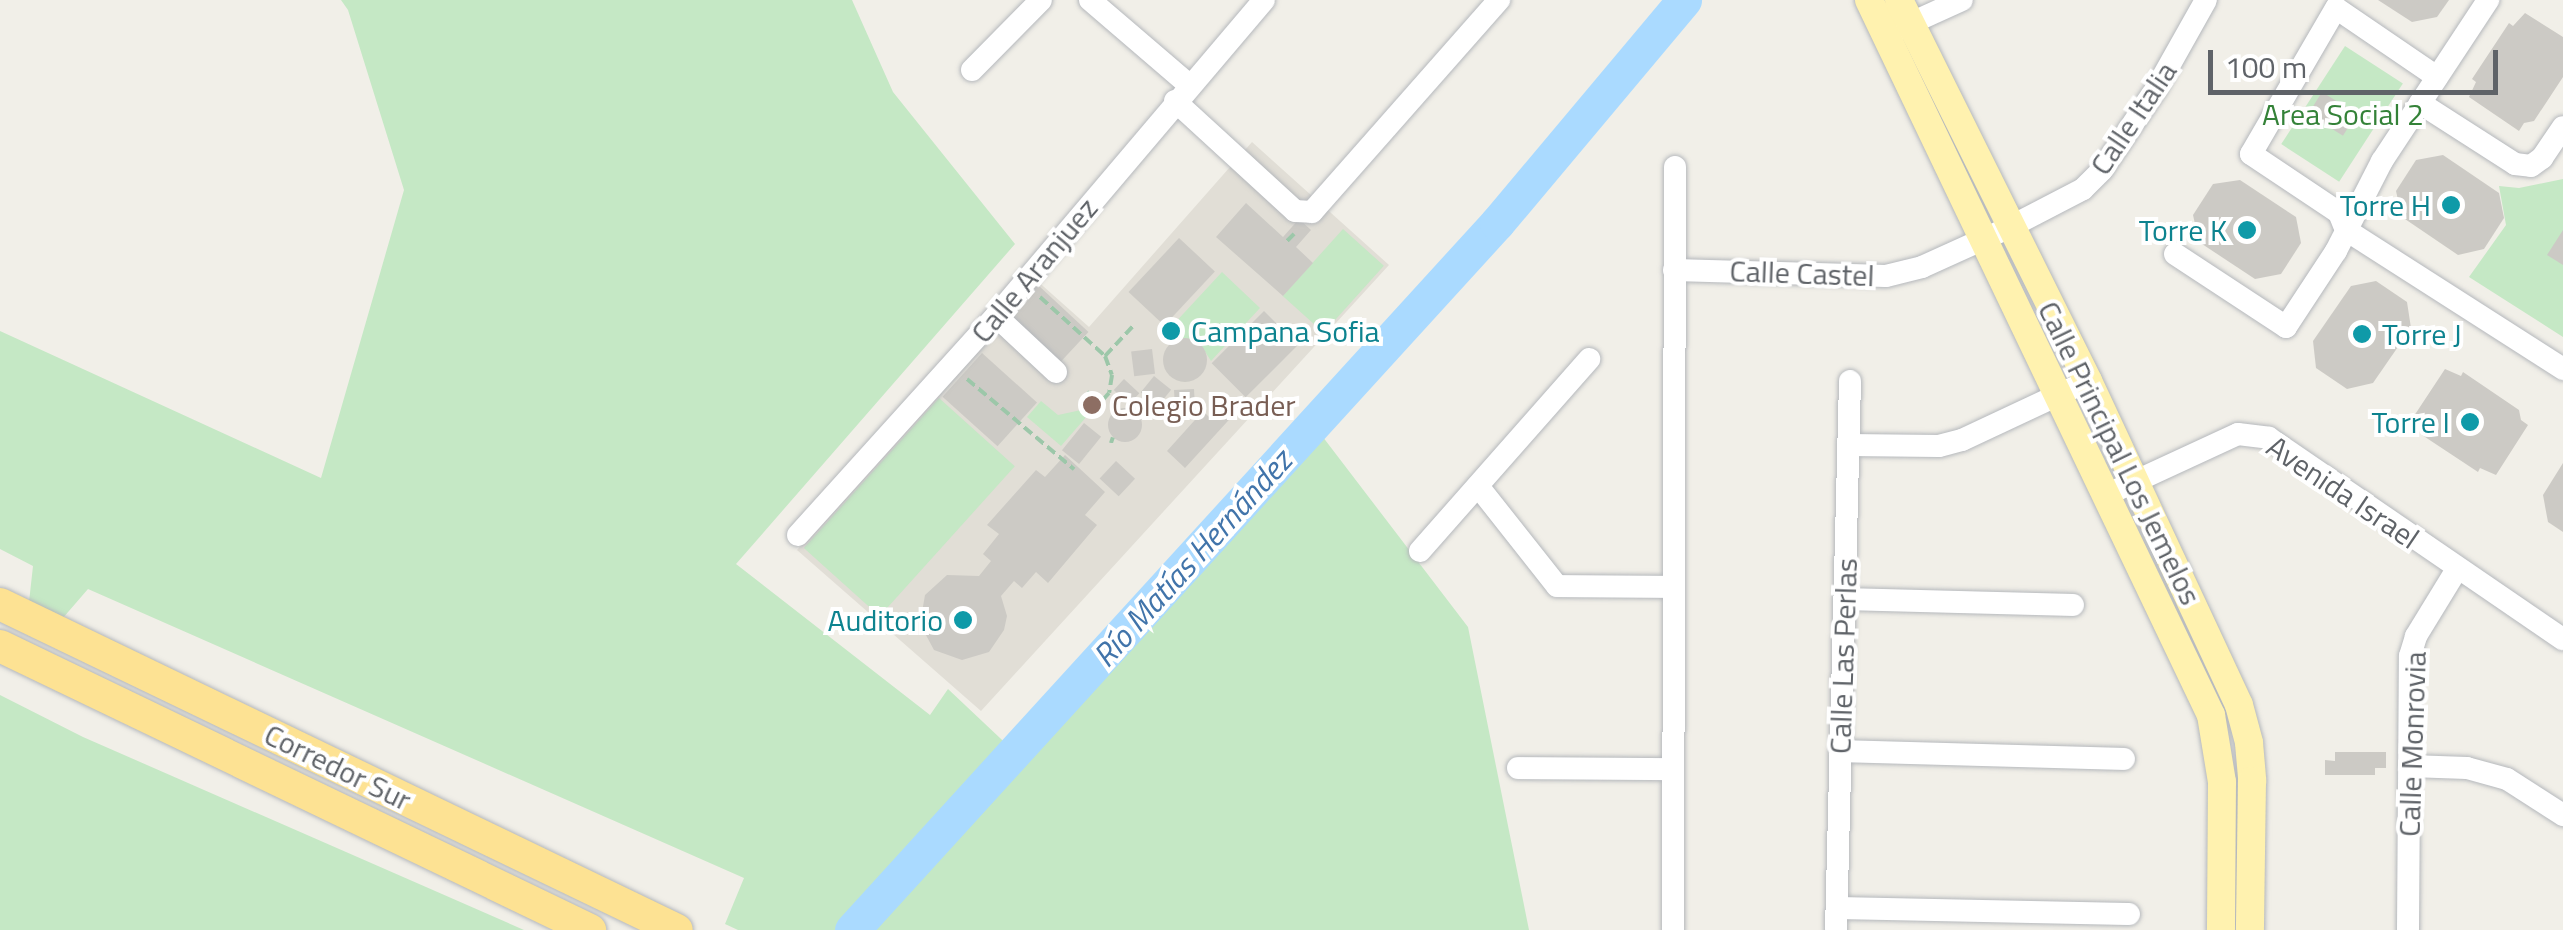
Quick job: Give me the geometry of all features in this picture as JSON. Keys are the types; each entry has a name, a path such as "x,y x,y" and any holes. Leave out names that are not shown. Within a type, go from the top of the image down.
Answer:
{"highway":[{"name":"Corredor Sur","path":"0,604 677,930"},
{"name":"Corredor Sur","path":"0,646 590,930"}],"main road":[{"name":"Calle Principal Los Jemelos","path":"1869,0 1899,20 2010,227 2136,480 2239,705 2249,743 2250,930"},
{"name":"Calle Principal Los Jemelos","path":"1899,20 1983,239 2211,714 2222,782 2222,930"}],"street":[{"path":"972,70 1041,0"},
{"path":"1090,0 1295,211 1312,212 1500,0"},
{"name":"Calle Aranjuez","path":"798,535 996,316 1031,283 1182,93 1264,0"},
{"path":"1899,20 1962,0"},
{"name":"Calle Italia","path":"1983,239 2083,190 2102,170 2156,89 2206,0"},
{"path":"2175,254 2286,327 2420,103 2488,0"},
{"path":"2437,77 2336,8 2252,154 2340,213 2346,230 2563,369"},
{"path":"2420,103 2515,164 2530,166 2542,158 2563,127"},
{"path":"1673,930 1675,167"},
{"name":"Calle Castel","path":"1674,270 1886,276 1922,267 1983,239"},
{"path":"996,316 1056,372"},
{"path":"1420,551 1590,359"},
{"name":"Calle Las Perlas","path":"1836,919 1850,381"},
{"path":"1848,445 1939,446 1962,440 2088,381"},
{"name":"Avenida Israel","path":"2108,494 2238,434 2269,438 2563,640"},
{"path":"1478,486 1558,586 1672,587"},
{"name":"Calle Monrovia","path":"2408,930 2410,656 2416,636 2457,569"},
{"path":"1845,599 2073,605"},
{"path":"1840,752 2124,759"},
{"path":"2410,766 2467,768 2507,779 2563,815"},
{"path":"1518,768 1673,769"},
{"path":"1836,919 2129,914"}],"path":[{"path":"1288,241 1294,234"},
{"path":"1031,283 1105,356 1112,375 1110,393 1100,403 1087,392"},
{"path":"1105,356 1133,326"},
{"path":"963,375 1074,470"}],"shaded area":[{"name":"Colegio Brader","path":"1252,142 1389,265 981,711 797,550 1034,278 1089,327"}],"green space":[{"path":"341,0 852,0 893,92 1015,244 736,564 930,715 948,689 1018,755 1316,428 1468,627 1529,930 738,930 725,924 744,878 88,589 56,626 27,620 33,566 0,549 0,331 321,478 404,190 348,10"},
{"name":"Area Social 2","path":"2345,46 2403,84 2339,182 2281,144"},
{"path":"2563,179 2563,337 2469,277 2506,225 2499,186 2519,188"},
{"path":"1343,229 1384,266 1324,333 1283,296"},
{"path":"1222,272 1260,308 1211,361 1199,342 1182,338 1171,327"},
{"path":"939,398 1015,466 880,616 804,548"},
{"path":"1041,401 1058,415 1081,410 1088,415 1061,446 1027,417"},
{"path":"0,695 83,737 524,930 0,930"}],"building":[{"path":"2378,0 2449,0 2437,17 2412,22"},
{"path":"2525,13 2563,37 2563,77 2534,121 2524,123 2519,131 2469,97 2476,82 2472,79 2509,23 2513,26"},
{"path":"2322,92 2357,114 2343,136 2308,114"},
{"name":"Torre H","path":"2443,155 2499,193 2504,218 2484,249 2458,255 2402,217 2396,191 2416,160"},
{"name":"Torre K","path":"2240,180 2296,217 2301,243 2281,274 2255,279 2199,242 2193,215 2213,184"},
{"path":"1246,203 1283,237 1299,219 1311,230 1296,247 1313,263 1283,296 1216,237"},
{"path":"2563,230 2563,265 2547,255"},
{"path":"1179,238 1215,271 1164,326 1129,292"},
{"name":"Torre J","path":"2376,281 2407,302 2411,328 2373,383 2347,389 2316,368 2313,341 2351,286"},
{"path":"1038,285 1088,332 1060,363 1009,316"},
{"path":"1264,311 1298,345 1246,397 1212,363"},
{"path":"1185,338 1201,344 1207,360 1201,376 1185,382 1169,376 1163,360 1169,344"},
{"path":"1152,349 1155,374 1134,376 1131,352"},
{"path":"982,353 1037,403 998,446 943,397"},
{"name":"Torre I","path":"2445,369 2461,376 2463,372 2519,410 2521,420 2528,425 2496,475 2480,468 2478,472 2422,435 2424,431 2412,419"},
{"path":"1154,376 1171,390 1158,406 1141,392"},
{"path":"1124,379 1139,393 1129,404 1114,390"},
{"path":"1194,389 1195,410 1175,411 1174,390"},
{"path":"1227,402 1237,411 1185,468 1167,451 1203,411 1211,419"},
{"path":"1125,408 1137,413 1142,425 1137,437 1125,442 1113,437 1108,425 1113,413"},
{"path":"1084,423 1101,437 1079,464 1062,450"},
{"path":"1065,455 1105,492 1085,515 1097,525 1048,583 1036,572 1022,588 1014,581 1001,596 1007,616 1004,630 989,652 962,660 934,650 920,624 925,595 947,575 979,576 991,561 983,554 999,534 987,525 1036,470 1045,477"},
{"path":"1116,461 1135,479 1119,496 1100,479"},
{"path":"2563,463 2563,532 2548,522 2543,495"},
{"path":"2335,752 2386,752 2386,768 2375,768 2375,775 2325,775 2325,760 2335,761"}],"waterway":[{"name":"Río Matías Hernández","path":"852,930 1497,223 1684,0"}],"place":[{"name":"Torre H","path":"2451,205"},
{"name":"Torre K","path":"2247,230"},
{"name":"Campana Sofia","path":"1171,331"},
{"name":"Torre J","path":"2362,334"},
{"name":"Colegio Brader","path":"1092,405"},
{"name":"Torre I","path":"2470,422"},
{"name":"Auditorio","path":"963,620"}]}
